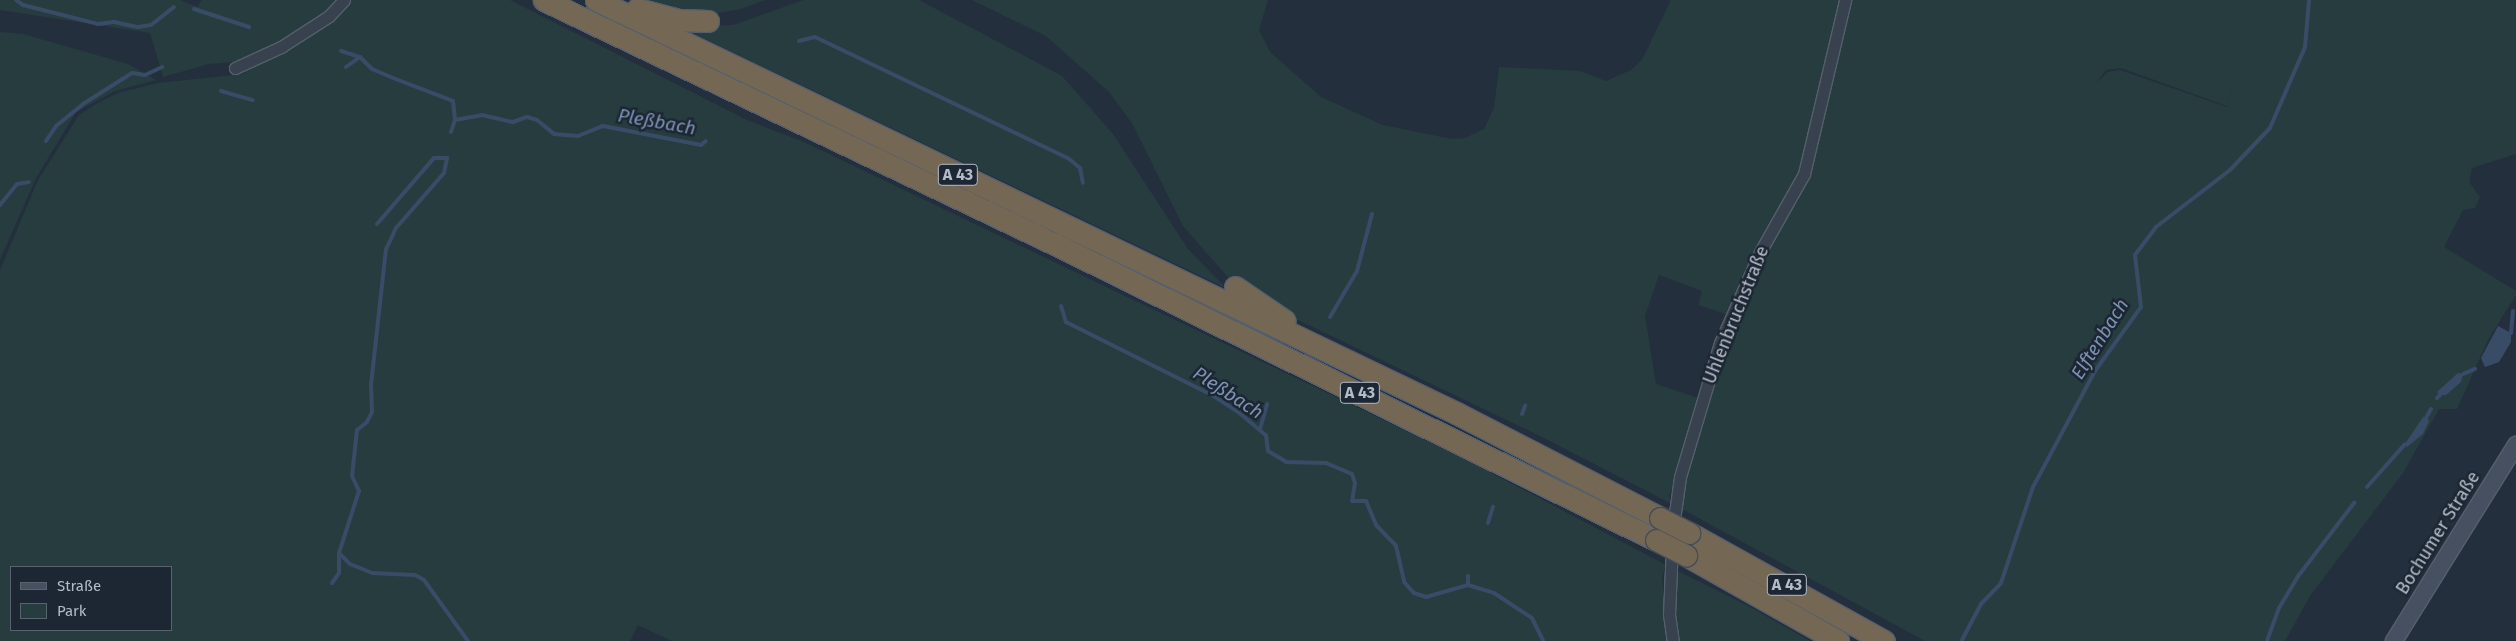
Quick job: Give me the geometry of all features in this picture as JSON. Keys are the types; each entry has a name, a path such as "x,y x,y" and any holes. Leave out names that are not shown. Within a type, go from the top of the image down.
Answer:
{"highway":[{"name":"A 43","path":"544,0 1072,252 1656,540 1838,641"},
{"name":"A 43","path":"596,0 1321,348 1689,533 1884,641"},
{"path":"614,0 654,15 679,20 708,20"},
{"path":"1235,286 1321,348"}],"main road":[{"name":"Bochumer Straße","path":"2394,641 2516,445"}],"street":[{"path":"235,68 281,47 329,16 344,0"},
{"name":"Uhlenbruchstraße","path":"1673,641 1669,614 1675,506 1695,420 1720,343 1752,269 1804,174 1845,0"}],"green space":[{"path":"0,0 180,0 197,7 202,0 338,0 322,15 277,44 233,62 209,64 163,77 150,33 0,10"},
{"path":"351,0 510,0 745,119 806,143 1465,459 1666,565 1662,577 1670,641 672,641 638,625 630,641 0,641 0,270 38,180 79,115 96,104 118,93 158,83 242,74 330,19"},
{"path":"634,0 765,0 741,9 706,15"},
{"path":"803,0 919,0 1062,76 1113,134 1188,249 1226,288 680,27 733,25"},
{"path":"972,0 1268,0 1259,30 1270,52 1321,97 1383,125 1452,139 1465,138 1484,129 1494,108 1499,67 1580,71 1606,81 1631,70 1642,60 1671,0 1842,0 1807,157 1729,315 1698,305 1702,291 1659,275 1645,316 1656,384 1698,398 1674,489 1669,494 1670,503 1542,437 1273,308 1227,276 1183,226 1132,123 1109,92 1046,36"},
{"path":"1850,0 2516,0 2516,154 2472,168 2469,182 2480,197 2475,208 2463,210 2444,247 2516,291 2516,295 2488,340 2457,409 2439,409 2403,473 2310,596 2285,641 1925,641 1680,508 1700,421 1727,343 1758,265 1782,221 1798,202 1812,160","holes":["2121,68 2227,106 2235,78 2227,107 2120,70 2108,72 2096,83 2106,70"]},
{"path":"0,32 23,34 128,64 156,80 115,91 76,112 36,178 0,260"},
{"path":"1678,571 1750,607 1810,641 1676,641 1674,604"}],"water":[{"path":"2498,326 2511,333 2511,342 2499,362 2485,367 2481,358"},
{"path":"2458,373 2463,374 2461,382 2446,395 2440,395 2437,392"},
{"path":"2427,416 2429,421 2423,434 2407,447 2405,444 2423,417"}],"waterway":[{"name":"Pleßbach","path":"16,0 23,5 98,24 114,22 138,27 151,25 174,7"},
{"name":"Elftenbach","path":"1962,640 1981,604 2001,583 2033,487 2095,371 2141,307 2135,255 2156,227 2230,170 2270,128 2305,47 2309,0"},
{"name":"Pleßbach","path":"194,9 249,27"},
{"name":"Pleßbach","path":"799,41 815,37 1068,158 1080,168 1083,183"},
{"name":"Pleßbach","path":"341,51 360,57 372,69 453,101 455,120 482,115 513,122 527,117 537,120 554,134 578,136 603,126 701,145 706,141"},
{"path":"346,67 360,57"},
{"path":"46,141 56,126 83,104 132,73 145,75 162,67"},
{"path":"221,91 253,100"},
{"path":"451,132 455,120"},
{"path":"377,224 434,158 447,158 444,173 396,228 386,249 371,384 372,412 367,422 357,430 352,476 359,491 339,553 350,564 372,573 415,575 424,580 468,641"},
{"path":"0,205 17,184 29,182"},
{"path":"1330,317 1357,271 1372,214"},
{"name":"Pleßbach","path":"1061,306 1066,322 1212,395 1237,411 1266,435 1268,451 1286,462 1326,463 1352,474 1355,483 1352,501 1366,501 1376,525 1396,546 1404,582 1414,593 1426,597 1468,585 1494,593 1532,618 1543,641"},
{"path":"2511,333 2513,311"},
{"path":"2463,374 2475,369"},
{"path":"2437,398 2440,395"},
{"path":"1260,429 1267,404"},
{"path":"1522,414 1525,406"},
{"path":"2427,416 2431,409"},
{"path":"2367,487 2405,444"},
{"path":"2267,641 2279,608 2299,575 2354,503"},
{"path":"1488,523 1493,507"},
{"path":"332,583 339,573 339,553"},
{"path":"1468,576 1468,585"}]}
